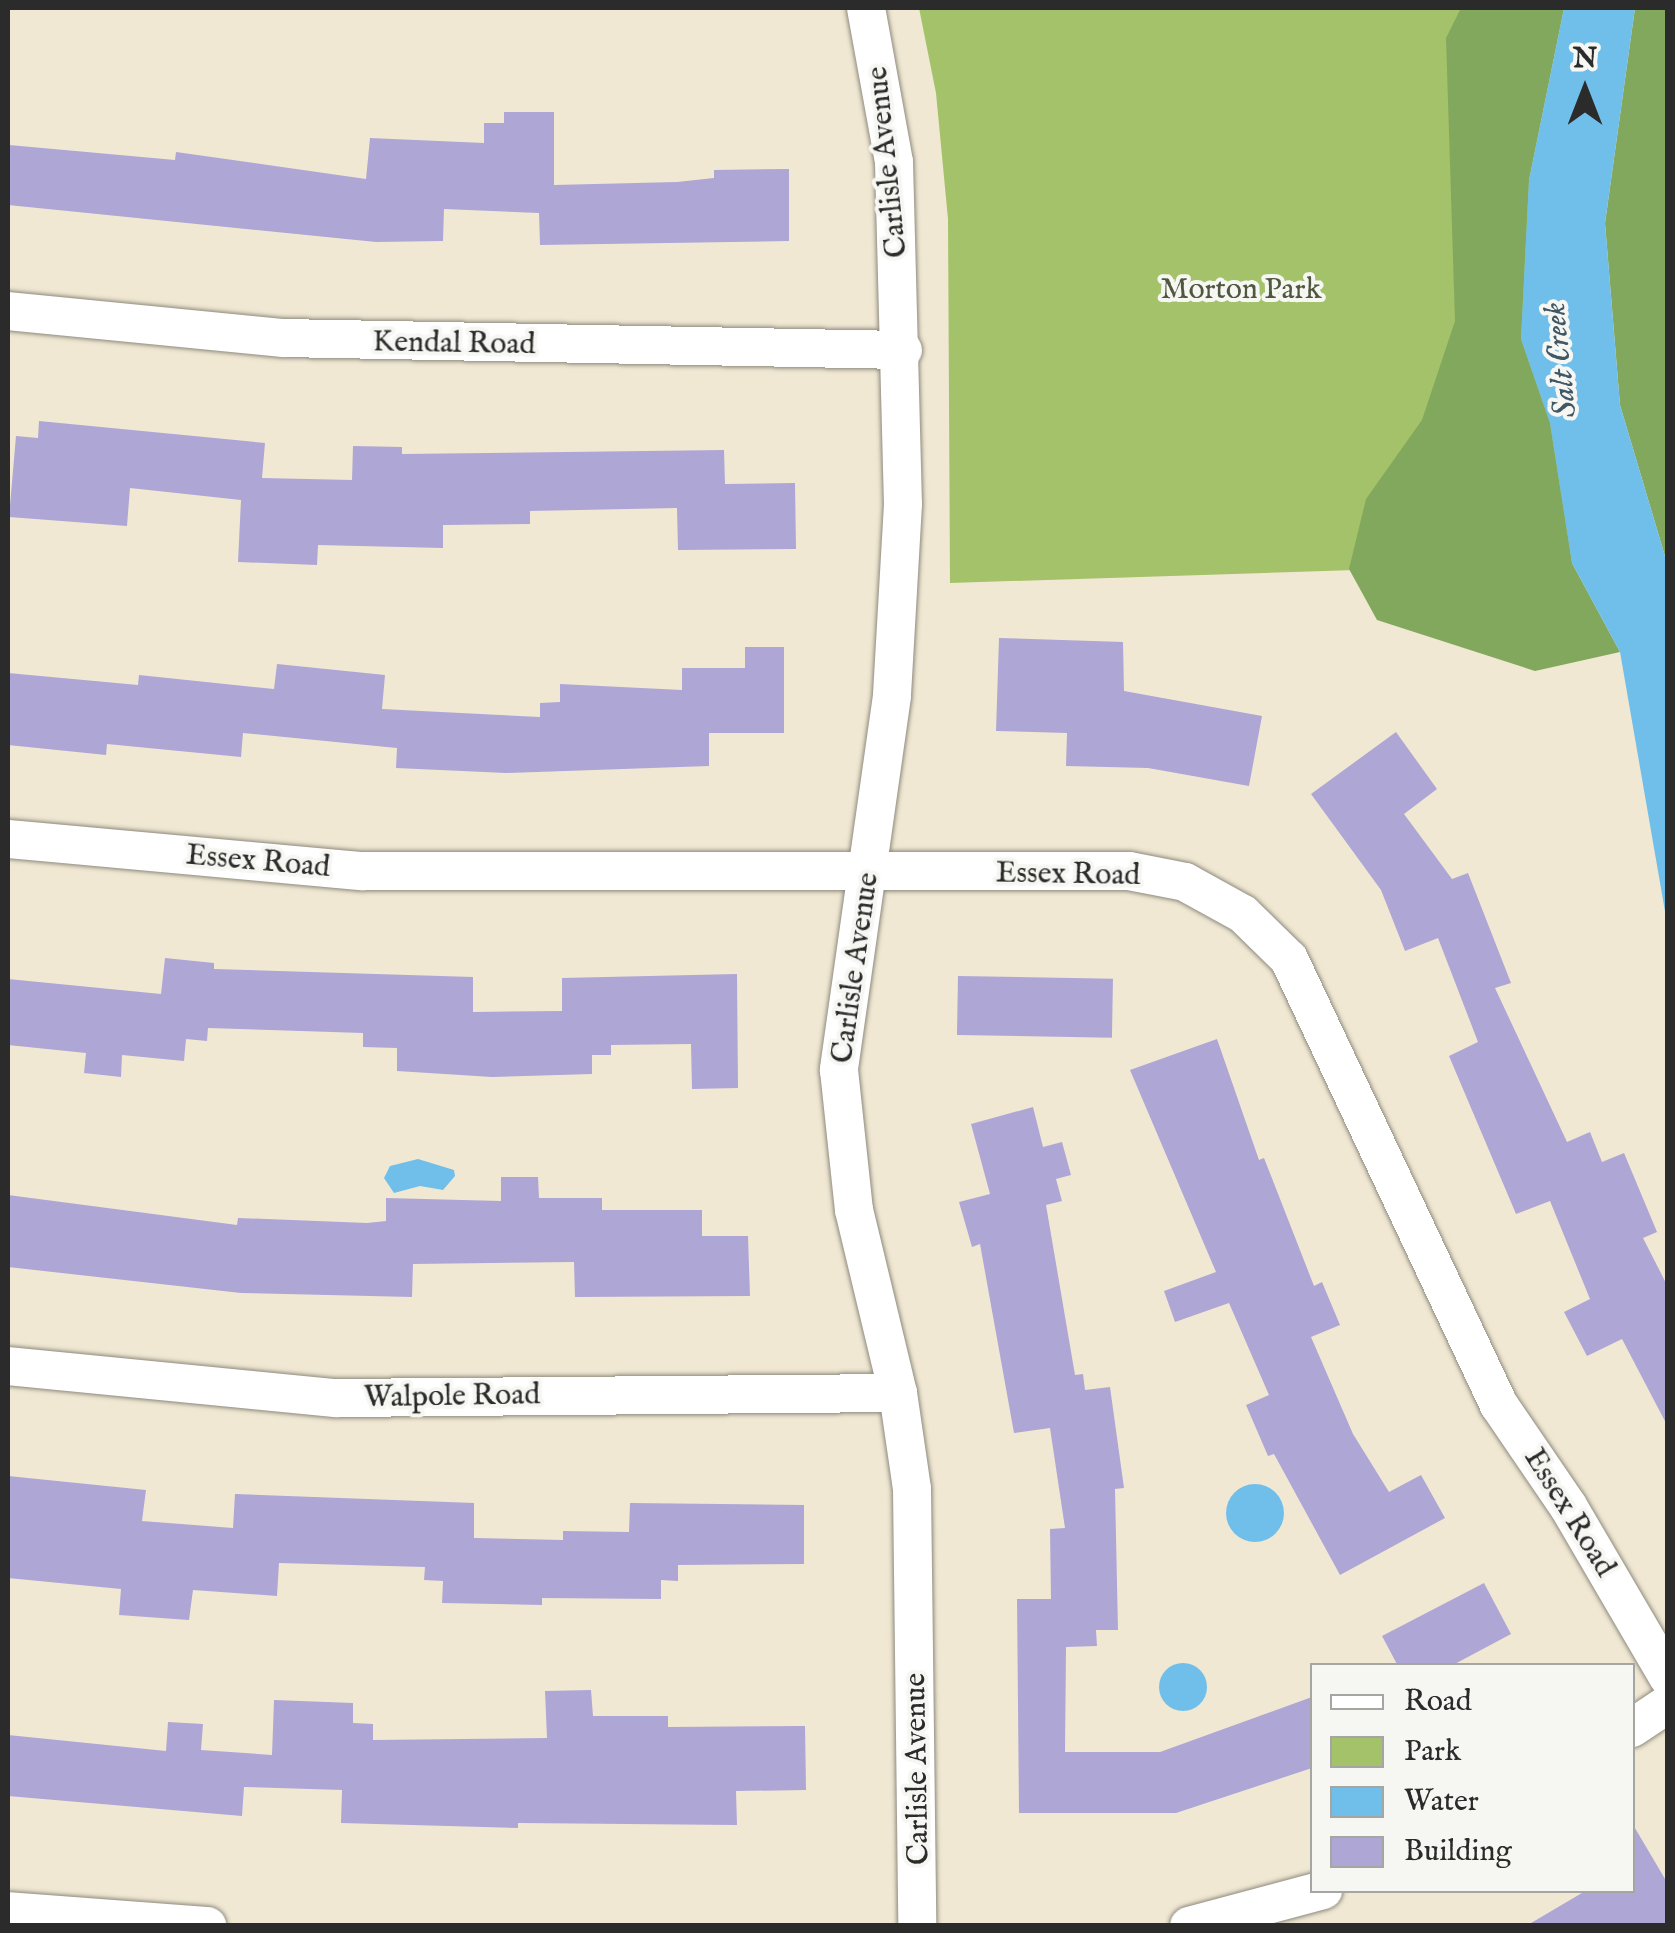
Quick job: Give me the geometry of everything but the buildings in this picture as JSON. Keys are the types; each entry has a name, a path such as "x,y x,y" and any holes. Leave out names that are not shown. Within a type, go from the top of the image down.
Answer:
{"street":[{"name":"Carlisle Avenue","path":"866,8 894,162 902,350 892,696 870,874 838,1070 854,1210 898,1393 912,1489 918,1926"},
{"name":"Kendal Road","path":"8,311 283,338 902,350"},
{"name":"Essex Road","path":"8,839 363,871 1129,871 1185,882 1243,914 1288,958 1499,1404 1568,1506 1668,1677"},
{"name":"Walpole Road","path":"8,1366 336,1398 898,1393"},
{"path":"1635,1726 1668,1704"},
{"path":"1189,1926 1312,1893"},
{"path":"8,1911 206,1926"}],"green space":[{"name":"Morton Park","path":"919,8 1564,8 1529,180 1572,563 950,583 948,219 936,93"},
{"path":"1461,8 1564,8 1529,180 1521,339 1550,423 1572,563 1620,652 1535,671 1377,620 1349,569 1366,499 1422,420 1455,321 1446,38"},
{"path":"1635,8 1667,8 1667,563 1620,405 1605,223"}],"water":[{"name":"Salt Creek","path":"1564,8 1635,8 1605,223 1620,405 1667,563 1667,923 1620,652 1572,563 1550,423 1521,339 1529,180"},
{"path":"418,1159 454,1170 455,1176 443,1190 420,1186 394,1193 384,1178 390,1166"},
{"path":"1255,1484 1276,1492 1284,1513 1276,1534 1255,1542 1234,1534 1226,1513 1234,1492"},
{"path":"1183,1663 1200,1670 1207,1687 1200,1704 1183,1711 1166,1704 1159,1687 1166,1670"}]}
